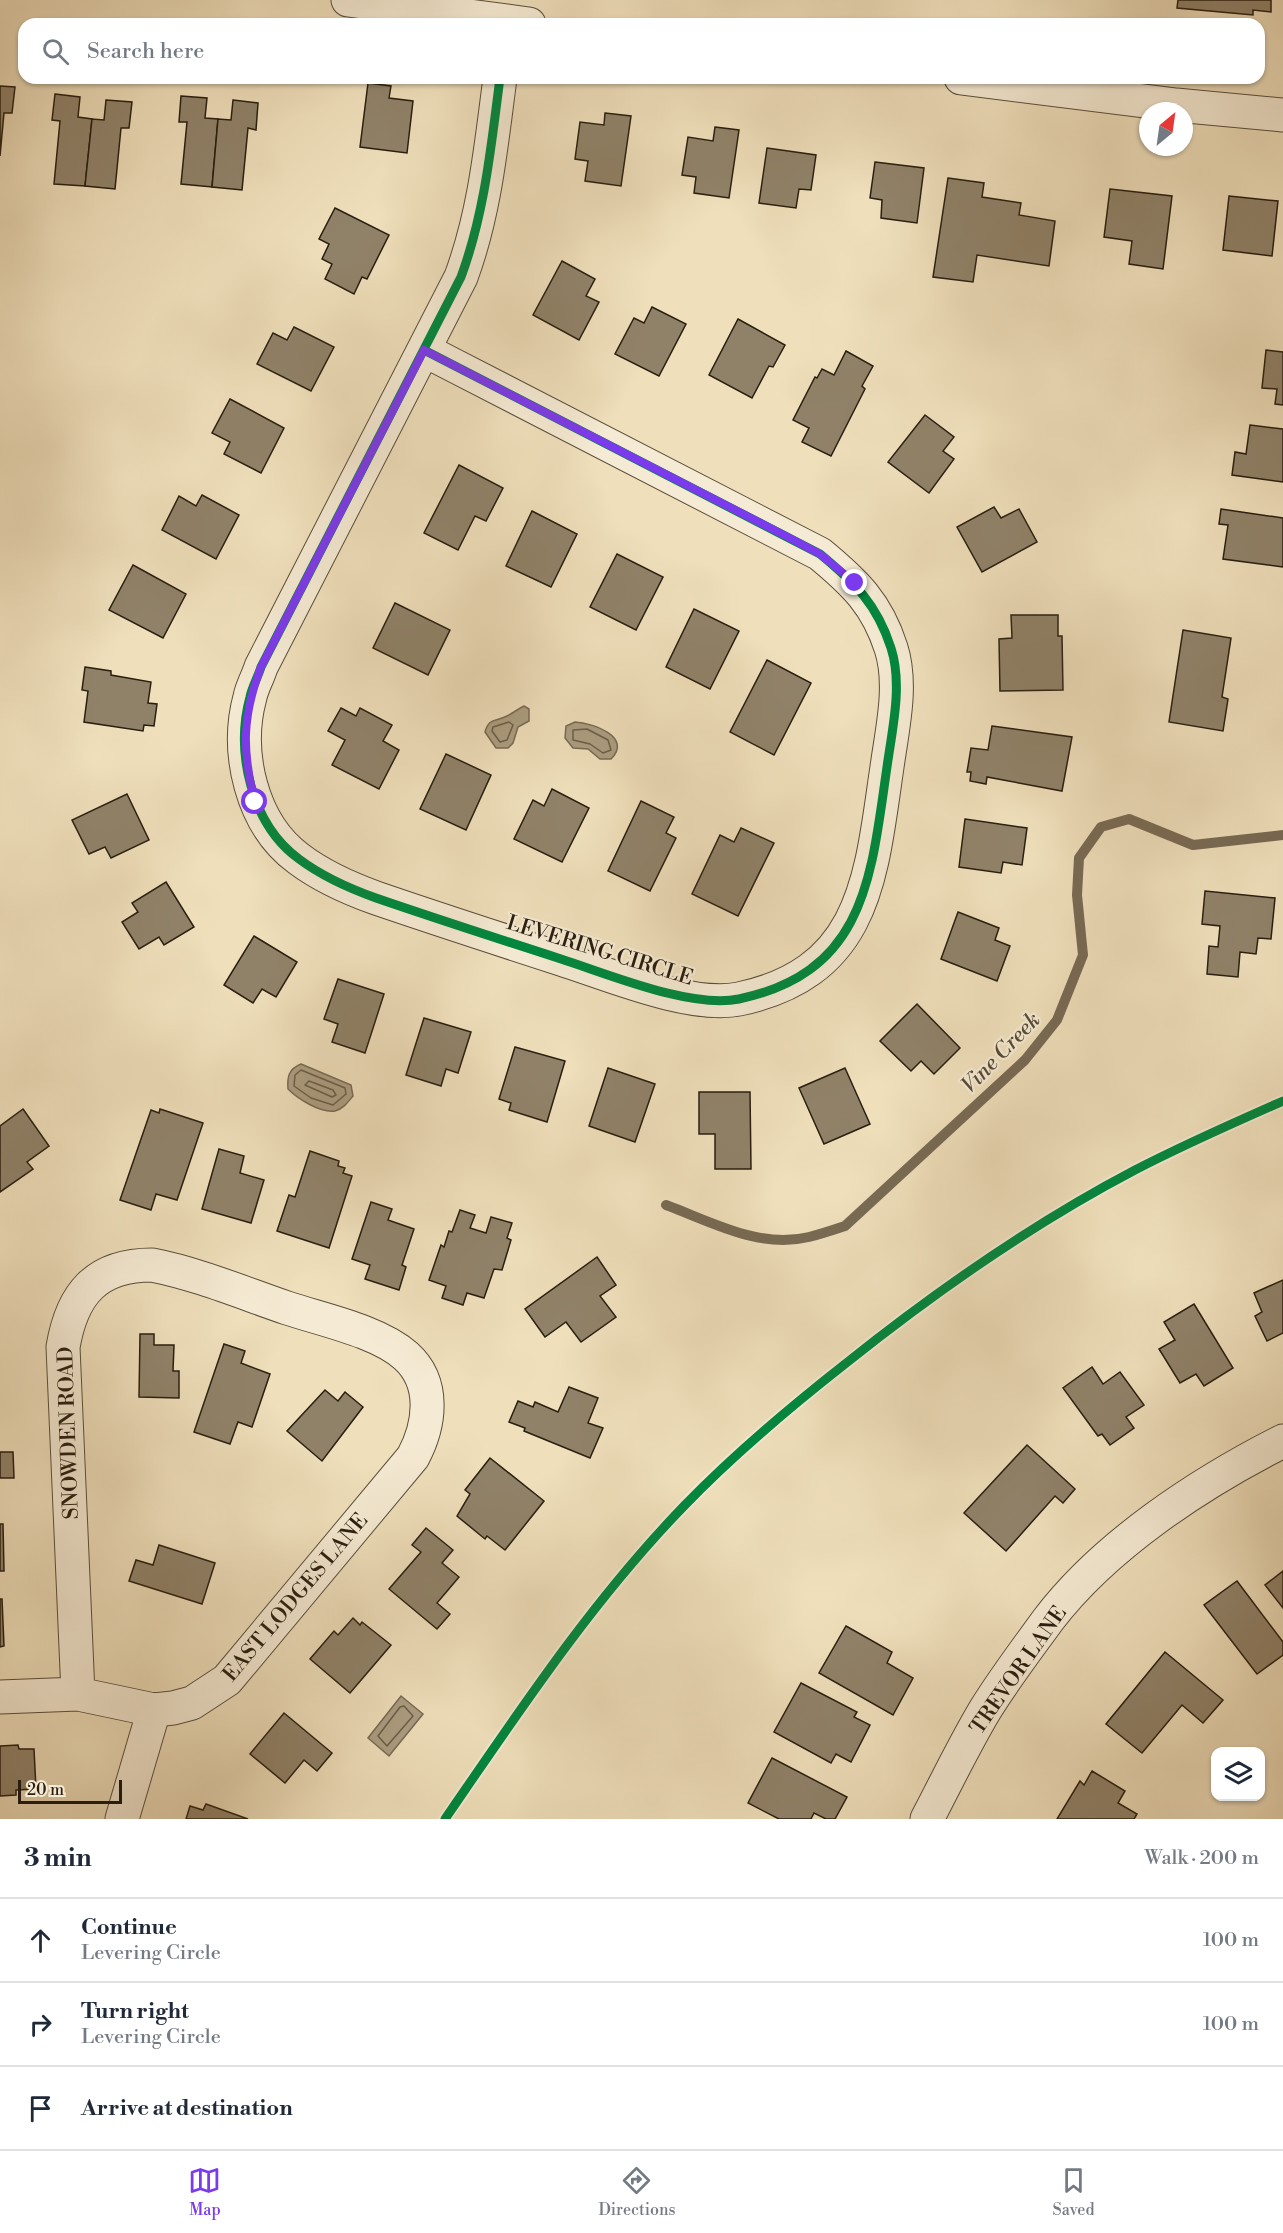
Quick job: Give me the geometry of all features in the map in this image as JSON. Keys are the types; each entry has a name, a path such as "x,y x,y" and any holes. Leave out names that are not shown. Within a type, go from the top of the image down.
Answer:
{"street":[{"path":"348,0 383,2 483,18"},
{"name":"LEVERING CIRCLE","path":"424,350 820,554 855,583 878,616 892,650 896,683 893,722 872,868 863,899 847,930 827,956 800,976 773,989 738,999 708,1000 676,994 376,898 335,882 297,858 273,834 255,802 246,766 245,732 250,698 261,667 461,277 476,237 485,198 499,84"},
{"path":"1009,84 1176,105 1283,115"},
{"name":"SNOWDEN ROAD","path":"78,1694 63,1347 74,1308 84,1291 99,1277 116,1269 134,1265 169,1268 372,1337 406,1356 419,1372"},
{"name":"EAST LODGES LANE","path":"0,1697 78,1694 154,1710 173,1708 192,1702 227,1680 413,1457 423,1437 428,1416 426,1394 419,1372"},
{"name":"TREVOR LANE","path":"927,1819 986,1709 1050,1618 1078,1588 1119,1549 1169,1510 1237,1464 1283,1441"},
{"path":"122,1819 154,1710"}],"water":[{"path":"524,706 529,709 529,721 518,727 513,743 508,748 496,748 485,732 489,724"},
{"path":"575,722 600,728 614,738 617,751 611,759 600,759 588,749 573,748 565,738 566,726"},
{"path":"301,1064 351,1085 353,1096 343,1107 335,1111 316,1108 303,1101 288,1089 290,1074"},
{"path":"401,1696 423,1714 389,1756 368,1738"}],"building":[{"path":"1178,0 1271,0 1271,12 1253,10 1253,15 1177,8"},
{"path":"368,84 391,86 389,98 413,101 407,153 360,147"},
{"path":"0,86 15,87 12,113 4,113 0,156"},
{"path":"55,94 80,97 78,117 92,119 85,186 54,184 60,121 52,120"},
{"path":"181,96 207,98 205,118 218,119 212,187 181,184 187,122 179,122"},
{"path":"106,100 132,102 129,128 121,128 115,189 85,186 92,119 104,120"},
{"path":"233,100 258,103 256,130 248,128 242,190 212,187 218,119 231,120"},
{"path":"605,113 631,116 621,186 585,181 588,161 575,159 580,122 604,125"},
{"path":"715,127 739,130 729,198 694,193 696,177 682,175 688,137 713,141"},
{"path":"767,148 816,155 811,190 799,189 796,208 759,203"},
{"path":"875,162 924,168 917,223 881,218 882,200 870,198"},
{"path":"948,178 984,183 982,197 1021,203 1019,215 1055,221 1049,266 977,255 973,282 933,277"},
{"path":"1110,189 1172,196 1163,269 1129,264 1132,241 1104,237"},
{"path":"1229,196 1278,201 1272,256 1223,250"},
{"path":"335,208 389,235 367,279 362,277 354,294 325,279 332,264 322,259 329,244 319,239"},
{"path":"562,261 595,279 586,296 599,302 579,340 533,315"},
{"path":"652,307 686,324 659,376 615,354 634,318 644,323"},
{"path":"738,319 785,345 773,367 769,366 752,398 709,375"},
{"path":"294,327 334,347 311,391 257,364 273,333 287,340"},
{"path":"1266,350 1283,352 1283,405 1275,404 1277,389 1262,388"},
{"path":"846,351 873,366 862,386 865,389 831,456 802,442 809,428 793,420 815,377 817,378 822,369 834,375"},
{"path":"230,399 284,428 261,473 224,454 230,442 212,433"},
{"path":"925,415 954,437 943,451 954,459 929,493 888,462"},
{"path":"1250,425 1283,429 1283,482 1232,475 1235,452 1246,454"},
{"path":"459,465 503,488 486,521 475,516 458,550 424,533"},
{"path":"202,495 239,515 216,559 162,530 179,496 196,506"},
{"path":"994,507 1001,518 1019,509 1037,542 982,572 957,527"},
{"path":"1221,509 1283,518 1283,567 1223,559 1228,525 1219,524"},
{"path":"532,511 577,534 551,587 506,566"},
{"path":"617,554 663,577 636,630 590,607"},
{"path":"133,565 186,594 163,638 109,610"},
{"path":"395,603 450,630 428,675 373,648"},
{"path":"694,609 739,631 710,689 666,667"},
{"path":"1011,615 1058,615 1058,636 1062,636 1063,690 1000,691 999,639 1012,638"},
{"path":"1183,630 1231,638 1222,697 1228,699 1223,731 1169,722"},
{"path":"767,660 811,683 774,755 730,732"},
{"path":"85,667 111,671 111,675 151,682 148,703 157,704 154,726 144,725 143,731 84,722 88,691 82,690"},
{"path":"341,708 356,716 360,708 392,725 383,741 399,750 379,789 332,765 345,740 328,731"},
{"path":"992,726 1072,737 1062,791 987,777 986,784 970,781 971,772 967,772 971,748 988,750"},
{"path":"446,754 491,775 466,830 420,809"},
{"path":"552,789 589,808 562,862 514,839 533,800 544,806"},
{"path":"127,794 149,840 111,858 105,847 89,854 72,820"},
{"path":"641,801 674,817 666,833 676,838 650,891 608,871"},
{"path":"965,819 1027,828 1022,865 1003,862 1001,873 959,867"},
{"path":"741,828 774,843 738,916 692,894 720,835 734,842"},
{"path":"166,882 194,927 164,945 159,937 139,949 122,922 138,912 132,903"},
{"path":"1205,891 1275,898 1271,939 1258,938 1256,954 1240,952 1238,977 1207,974 1209,946 1218,947 1220,926 1202,924"},
{"path":"958,912 999,928 995,940 1010,946 997,981 941,959"},
{"path":"254,936 297,962 276,997 262,989 253,1003 224,985"},
{"path":"338,979 384,994 365,1053 332,1042 338,1024 324,1019"},
{"path":"917,1004 960,1048 934,1074 921,1061 911,1071 880,1041"},
{"path":"424,1018 471,1032 458,1073 446,1069 441,1086 406,1075"},
{"path":"515,1047 565,1061 547,1122 509,1110 511,1103 499,1099"},
{"path":"608,1068 655,1084 635,1142 589,1126"},
{"path":"845,1068 870,1124 824,1144 799,1088"},
{"path":"699,1092 750,1092 751,1169 715,1169 715,1134 699,1134"},
{"path":"23,1109 49,1146 27,1162 33,1169 0,1192 0,1126"},
{"path":"160,1109 203,1123 177,1200 156,1194 151,1210 120,1200 151,1110 159,1113"},
{"path":"219,1149 244,1156 240,1173 264,1180 251,1223 202,1209"},
{"path":"310,1151 339,1161 338,1166 345,1168 343,1173 352,1176 329,1248 277,1231 289,1195 295,1197"},
{"path":"371,1202 392,1209 388,1220 414,1229 402,1265 406,1267 399,1290 365,1279 370,1265 352,1259"},
{"path":"460,1210 475,1215 470,1228 486,1233 491,1217 512,1223 507,1238 511,1240 502,1270 494,1269 484,1298 467,1293 463,1305 442,1298 446,1286 429,1280 441,1245 444,1247"},
{"path":"597,1257 616,1285 600,1296 616,1317 581,1342 566,1322 545,1337 525,1309"},
{"path":"1283,1280 1283,1333 1267,1341 1255,1316 1262,1312 1254,1293"},
{"path":"1194,1304 1233,1368 1204,1386 1196,1374 1180,1383 1159,1349 1175,1340 1164,1322"},
{"path":"140,1334 154,1334 154,1345 174,1345 173,1371 179,1371 179,1398 139,1397"},
{"path":"224,1344 245,1351 241,1363 270,1374 252,1427 238,1422 230,1444 194,1432"},
{"path":"1092,1367 1103,1384 1120,1372 1144,1405 1126,1417 1134,1428 1110,1445 1102,1434 1098,1436 1063,1388"},
{"path":"569,1387 598,1398 588,1423 603,1428 590,1458 524,1431 525,1428 509,1422 518,1401 533,1407 535,1402 558,1412"},
{"path":"325,1390 338,1401 345,1392 363,1407 322,1461 287,1431"},
{"path":"1027,1445 1075,1489 1063,1503 1055,1496 1006,1551 964,1513"},
{"path":"0,1452 13,1452 14,1478 0,1478"},
{"path":"490,1458 544,1501 505,1550 487,1536 485,1539 457,1516 470,1494 465,1490"},
{"path":"0,1524 3,1524 4,1571 0,1571"},
{"path":"426,1528 453,1550 442,1563 459,1577 437,1603 450,1614 437,1629 389,1589 421,1552 412,1545"},
{"path":"159,1545 215,1563 202,1604 129,1581 136,1560 153,1565"},
{"path":"1283,1571 1283,1608 1265,1585"},
{"path":"1237,1581 1283,1642 1283,1655 1257,1674 1204,1605"},
{"path":"0,1599 2,1599 4,1646 0,1647"},
{"path":"353,1618 360,1625 362,1622 391,1645 350,1693 310,1659 334,1631 338,1635"},
{"path":"846,1626 892,1652 887,1663 913,1678 893,1715 819,1673"},
{"path":"1165,1652 1223,1700 1203,1723 1182,1705 1142,1753 1106,1724"},
{"path":"801,1683 857,1712 854,1717 870,1725 851,1762 836,1754 831,1763 774,1732"},
{"path":"284,1713 332,1753 317,1771 304,1760 285,1783 250,1754"},
{"path":"18,1745 19,1749 34,1749 36,1789 16,1790 16,1795 0,1796 0,1746"},
{"path":"772,1758 847,1797 835,1819 826,1819 814,1813 811,1819 779,1819 748,1803"},
{"path":"1092,1771 1125,1791 1118,1803 1137,1814 1134,1819 1057,1819 1080,1781 1084,1785"},
{"path":"206,1804 248,1819 186,1819 190,1806 203,1810"}],"waterway":[{"name":"Vine Creek","path":"666,1205 718,1226 754,1237 790,1240 845,1226 1025,1060 1057,1020 1083,955 1077,895 1079,858 1101,827 1129,819 1193,845 1283,835"}],"cycle path":[{"path":"424,350 820,554 854,585 872,607 891,648 896,677 894,723 875,845 867,881 855,913 838,942 814,967 781,986 739,999 719,1001 674,995 625,981 376,898 327,877 299,859 282,844 258,807 246,763 246,718 252,690 261,667 461,277 482,203 499,84"},
{"path":"445,1819 558,1657 618,1580 684,1506 762,1432 879,1337 949,1285 1022,1236 1135,1170 1283,1101"}],"route":[{"path":"255,802 246,766 245,732 250,698 261,667 424,350 820,554 855,583"}]}
